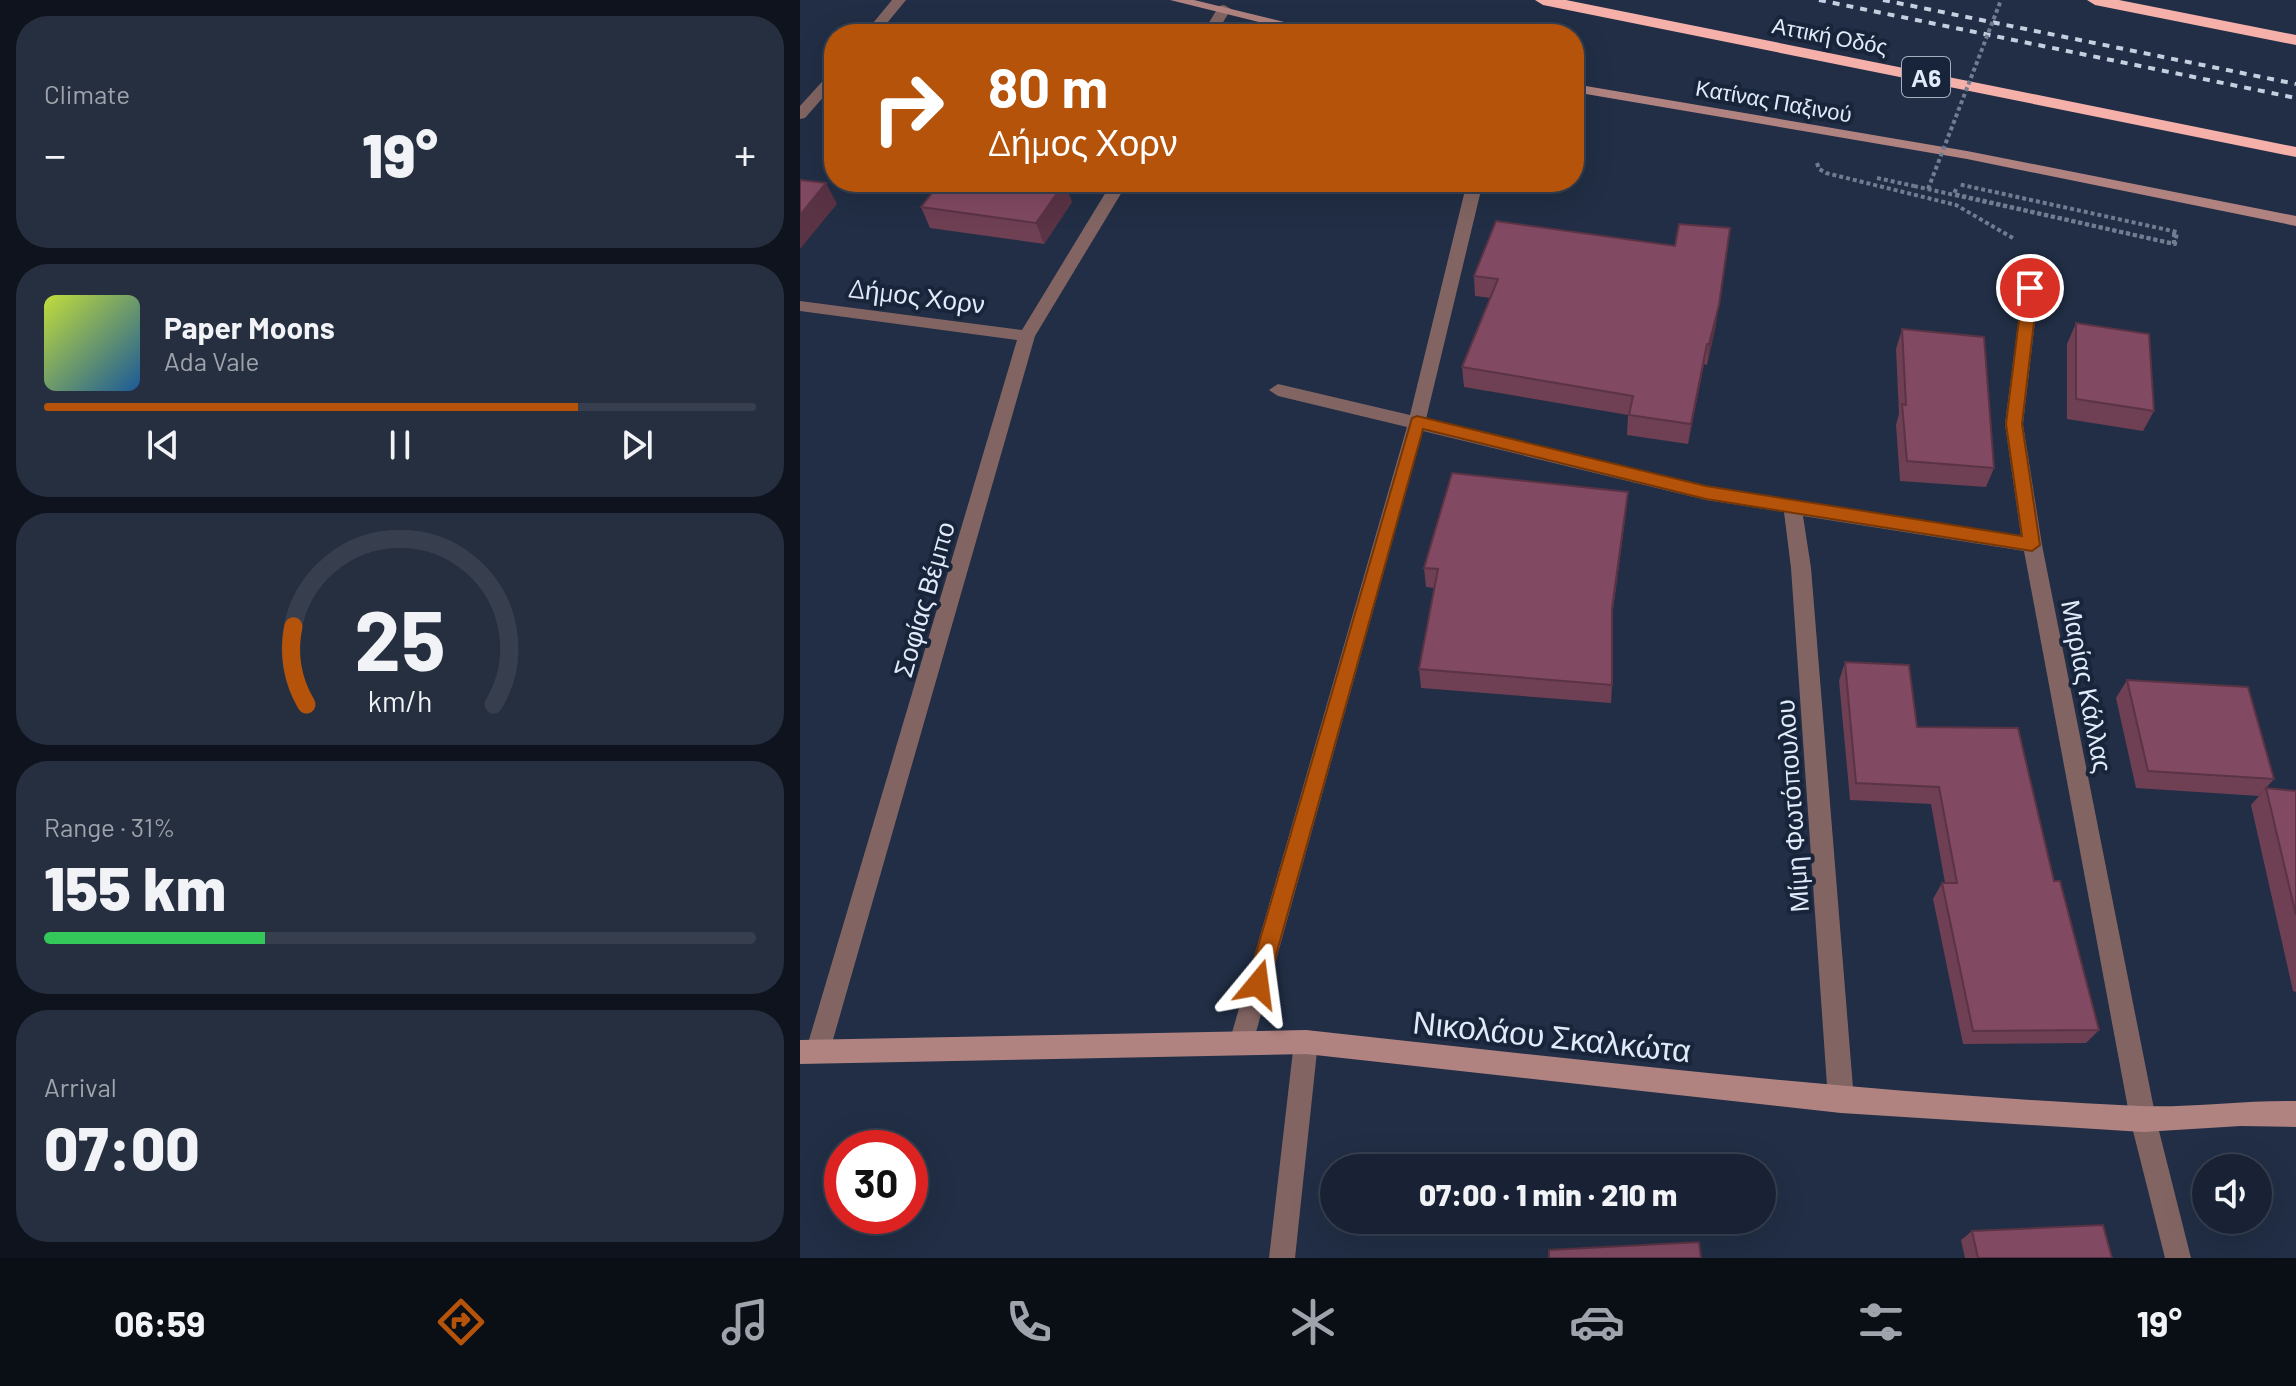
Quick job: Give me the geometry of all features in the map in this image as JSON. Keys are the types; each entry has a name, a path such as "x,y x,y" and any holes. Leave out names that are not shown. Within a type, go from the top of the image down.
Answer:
{"highway":[{"name":"Αττική Οδός","path":"1543,0 2296,152"},
{"path":"2095,0 2296,40"}],"street":[{"path":"879,24 899,0"},
{"path":"1177,0 1285,24"},
{"path":"1215,24 1224,9"},
{"path":"800,115 824,88"},
{"name":"Κατίνας Παξινού","path":"1584,90 1967,155 2296,221"},
{"name":"Σοφίας Βέμπο","path":"809,1051 1027,336 1114,192"},
{"path":"1241,1043 1417,422 1473,192"},
{"name":"Μαρίας Κάλλας","path":"2034,261 2014,424 2032,545 2143,1119 2178,1258"},
{"name":"Δήμος Χορν","path":"800,306 1027,336"},
{"path":"1278,390 1706,493 2032,545"},
{"name":"Μίμη Φωτόπουλου","path":"1793,509 1801,568 1841,1100"},
{"path":"1282,1258 1306,1042"},
{"name":"Νικολάου Σκαλκώτα","path":"809,1051 1306,1042 1841,1100 2143,1119 2241,1113 2296,1114"}],"path":[{"path":"1928,189 2001,0"},
{"path":"1825,155 1817,164 1826,173 1938,200 1973,212 2024,245 2032,253 2034,261"},
{"path":"1914,186 1928,189 2175,244 2177,232 1958,184 1954,194 2174,244 2176,233 1967,186"}],"building":[{"path":"800,180 824,183 824,185 800,215"},
{"path":"933,192 1058,192 1036,223 921,207"},
{"path":"1496,221 1675,246 1679,224 1730,228 1719,305 1707,344 1691,424 1629,415 1633,396 1462,367 1498,279 1474,276"},
{"path":"2076,323 2149,334 2154,411 2076,399"},
{"path":"1902,329 1984,337 1994,468 1907,461 1902,404 1906,405"},
{"path":"1452,473 1628,492 1612,608 1612,685 1419,669 1438,569 1424,568"},
{"path":"1845,662 1909,665 1917,727 2018,728 2054,881 2060,881 2099,1030 1973,1031 1942,883 1957,883 1939,787 1856,783"},
{"path":"2127,680 2248,687 2274,779 2148,771"},
{"path":"2266,788 2296,791 2296,915"},
{"path":"2103,1225 2112,1258 1978,1258 1972,1231"},
{"path":"1699,1242 1701,1258 1549,1258 1549,1250"}],"railway":[{"path":"1819,0 2296,98"},
{"path":"1883,0 2296,84"}],"route":[{"path":"1258,984 1417,422 1706,493 2032,545 2014,424 2030,288"}]}
